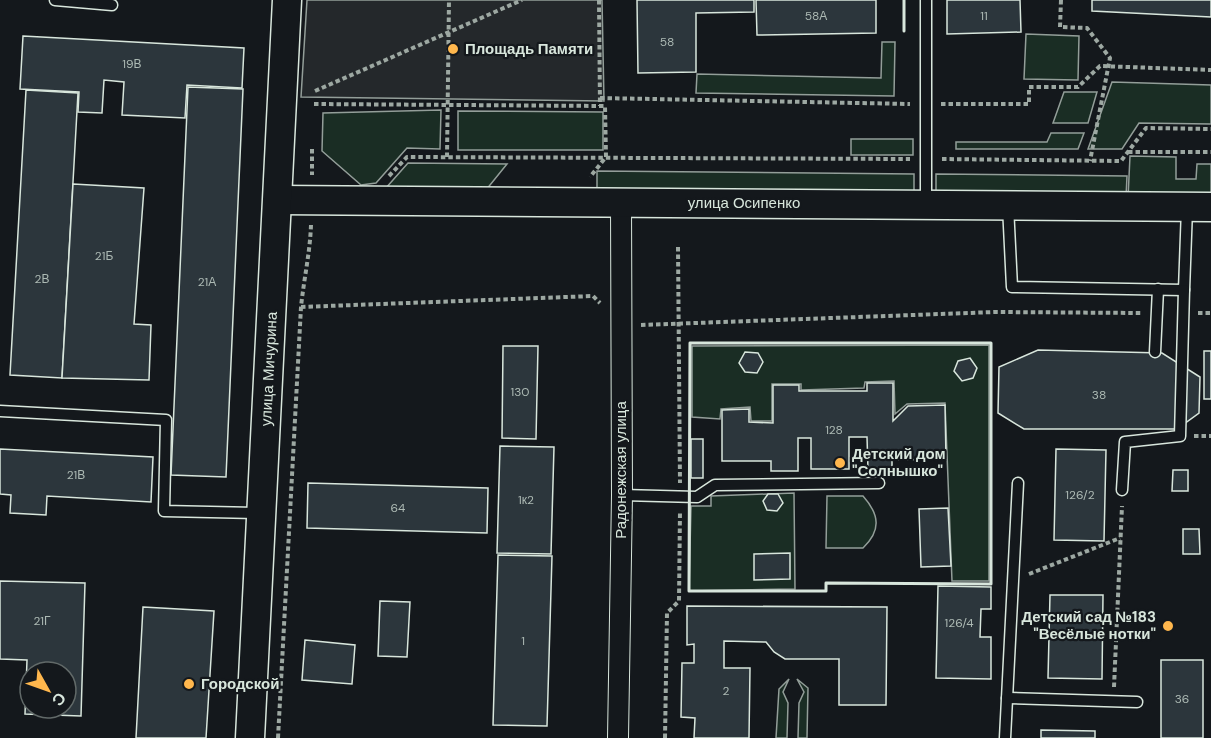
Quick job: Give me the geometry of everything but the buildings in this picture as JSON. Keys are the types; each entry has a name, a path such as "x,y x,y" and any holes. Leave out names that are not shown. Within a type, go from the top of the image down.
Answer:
{"main road":[{"name":"улица Мичурина","path":"250,738 287,0"},
{"name":"улица Осипенко","path":"278,200 1199,207"}],"street":[{"name":"Радонежская улица","path":"618,738 622,495 621,202"}],"lane":[{"path":"55,0 112,5"},
{"path":"926,0 926,205"},
{"path":"1008,206 1012,287 1184,290"},
{"path":"1122,490 1125,442 1180,436 1184,290 1199,207"},
{"path":"1155,352 1158,289"},
{"path":"0,411 166,420 164,511 261,513"},
{"path":"622,495 697,497 715,485 879,483"},
{"path":"1005,738 1018,483"},
{"path":"1007,698 1137,702"}],"path":[{"path":"447,157 449,0"},
{"path":"315,91 522,0"},
{"path":"599,0 600,106"},
{"path":"1061,0 1060,27 1088,28 1110,58 1090,161"},
{"path":"314,104 605,106 606,157 588,180"},
{"path":"387,178 407,157 1121,161 1146,128 1211,129"},
{"path":"1128,152 1211,153"},
{"path":"278,738 304,267 309,260"},
{"path":"302,307 593,296 621,325 680,325 995,312 1157,313"},
{"path":"1184,313 1211,313"},
{"path":"1113,701 1122,490"},
{"path":"1013,580 1120,538"}],"green space":[{"path":"1026,34 1079,36 1078,80 1024,79"},
{"path":"882,42 895,42 894,96 696,93 697,74 881,78"},
{"path":"1112,82 1211,85 1211,124 1139,123 1122,149 1088,149"},
{"path":"1064,92 1097,92 1088,123 1053,123"},
{"path":"441,110 440,149 407,148 376,183 361,185 322,151 323,113"},
{"path":"458,111 603,112 603,150 458,150"},
{"path":"1051,133 1084,133 1078,149 956,149 956,142 1047,142"},
{"path":"851,139 913,139 913,155 851,155"},
{"path":"1130,156 1176,157 1176,179 1196,179 1197,164 1211,164 1211,201 1128,198"},
{"path":"408,163 507,164 486,190 385,189"},
{"path":"597,171 914,174 914,198 597,194"},
{"path":"936,174 1127,176 1126,198 936,196"},
{"path":"989,345 989,581 952,581 945,403 907,404 895,414 894,381 865,382 864,388 801,390 801,384 772,384 772,421 751,421 750,407 721,409 720,419 692,417 692,346"},
{"path":"794,493 795,589 689,591 691,506 711,506 711,496"},
{"path":"827,496 863,496 869,503 876,523 873,535 863,548 826,548"},
{"path":"789,679 783,692 788,703 787,738 776,738 779,689"},
{"path":"797,679 808,688 807,738 798,738 799,703 804,692"}],"shaded area":[{"name":"Площадь Памяти","path":"307,0 602,0 604,101 301,97"}],"wall":[{"path":"904,0 904,31"},
{"path":"690,343 991,343 991,584 826,583 826,591 689,591 690,343"}],"place":[{"name":"Площадь Памяти","path":"453,49"},
{"name":"Детский дом \"Солнышко\"","path":"840,463"},
{"name":"Детский сад №183 \"Весёлые нотки\"","path":"1168,626"},
{"name":"Городской","path":"189,684"}]}
